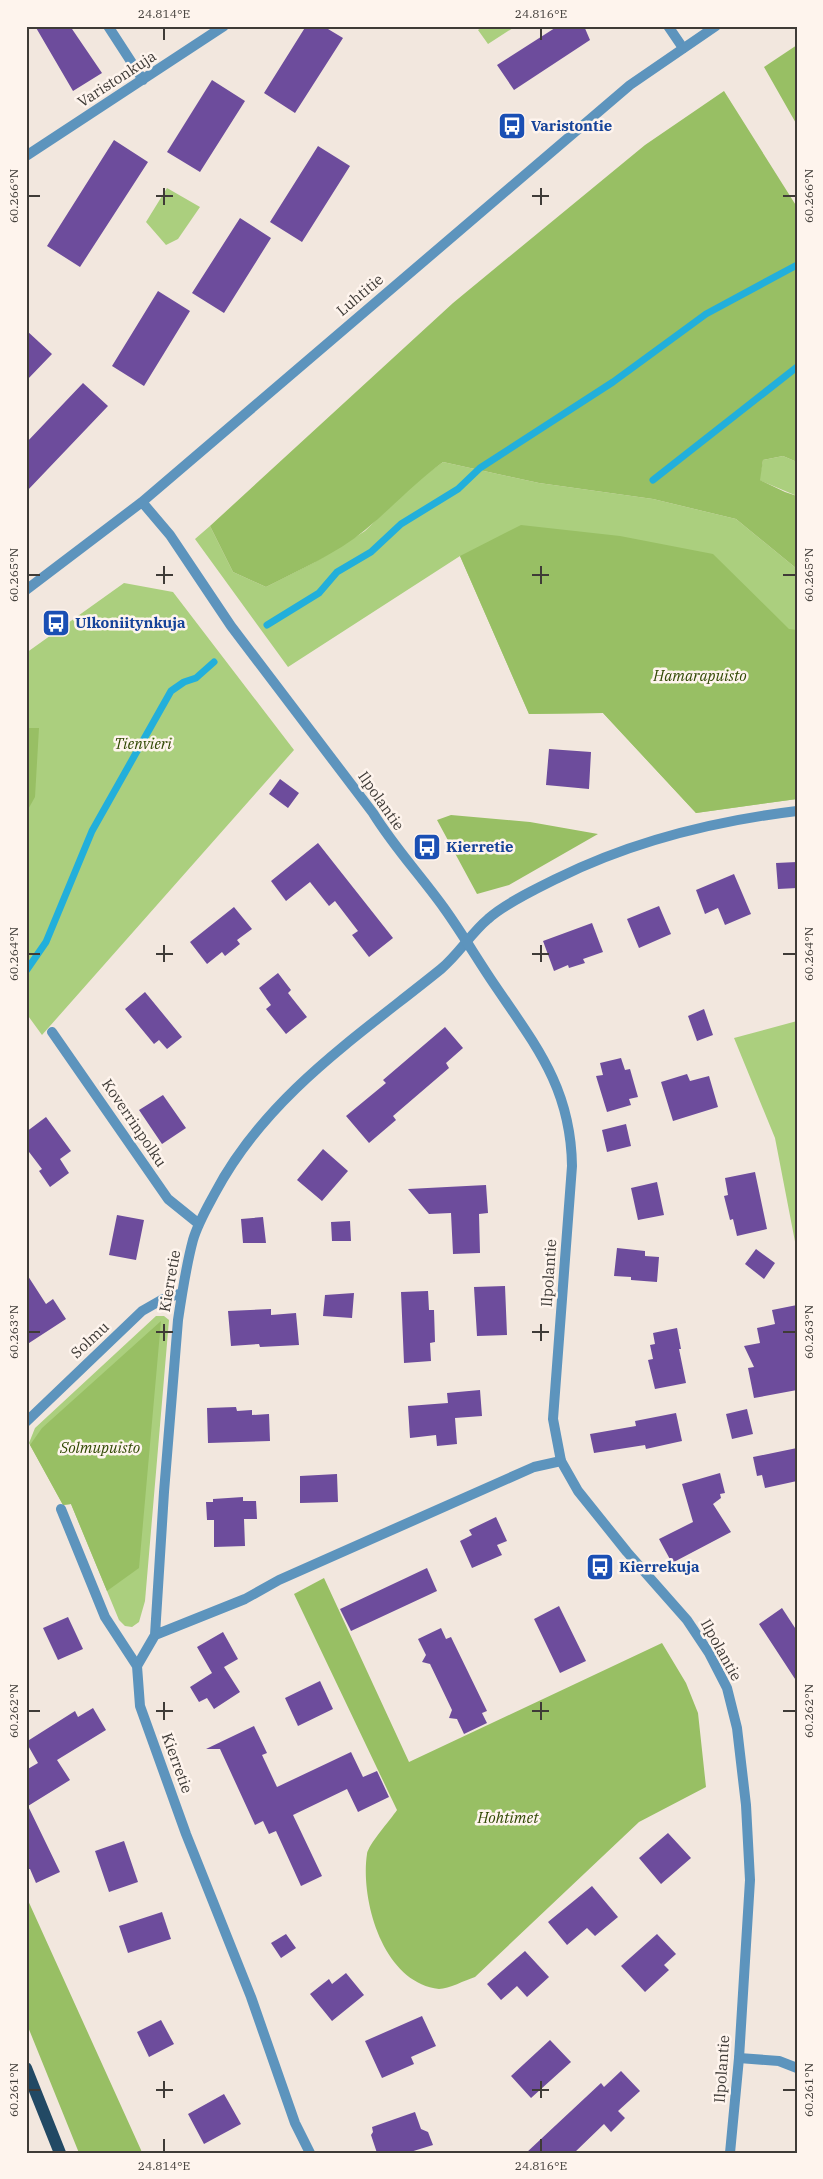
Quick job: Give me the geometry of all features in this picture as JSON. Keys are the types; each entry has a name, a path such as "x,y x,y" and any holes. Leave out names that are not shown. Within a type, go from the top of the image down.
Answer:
{"main road":[{"path":"26,2068 60,2153"}],"street":[{"path":"108,26 143,80"},
{"name":"Varistonkuja","path":"26,156 224,26"},
{"path":"668,26 682,48"},
{"name":"Luhtitie","path":"26,590 142,502 630,85 716,26"},
{"name":"Ilpolantie","path":"142,502 170,535 231,626 373,813 392,842 444,908 542,1054 565,1105 572,1137 572,1166 553,1419 561,1461 584,1499 627,1552 687,1620 709,1653 727,1688 738,1728 746,1805 750,1880 739,2058 730,2153"},
{"name":"Kierretie","path":"310,2153 295,2123 251,1997 186,1834 140,1706 137,1666 155,1635 170,1415 182,1293 193,1240 199,1224 245,1143 276,1106 359,1033 443,967 488,919 559,878 618,853 680,832 746,817 797,811"},
{"name":"Koverrinpolku","path":"52,1032 168,1199 199,1224"},
{"name":"Solmu","path":"26,1422 142,1312 163,1299 182,1293"},
{"path":"155,1635 245,1598 279,1580 534,1468 561,1461"},
{"path":"61,1509 105,1617 137,1666"},
{"path":"739,2058 779,2061 797,2068"}],"green space":[{"path":"484,26 516,26 488,44 478,30"},
{"path":"797,45 797,125 764,67"},
{"path":"724,91 797,207 797,462 783,456 763,460 760,480 797,496 797,569 736,519 653,499 539,483 443,462 422,478 354,539 317,561 266,587 233,572 210,526 453,303 645,145"},
{"path":"167,188 200,207 178,239 166,245 146,222"},
{"path":"783,456 797,462 797,496 759,480 763,460"},
{"name":"Hamarapuisto","path":"443,462 539,483 653,499 736,519 797,569 797,799 696,813 603,713 529,714 460,556 288,667 195,539 210,526 233,572 266,587 315,562 365,531 414,483"},
{"name":"Hamarapuisto","path":"521,525 620,536 713,554 789,629 797,630 797,799 696,813 603,713 529,714 460,556"},
{"name":"Tienvieri","path":"124,583 173,592 294,750 42,1035 26,1013 26,653"},
{"path":"26,728 39,728 35,797 26,813"},
{"path":"451,815 530,822 598,834 509,885 477,894 437,820"},
{"path":"797,1021 797,1252 775,1138 734,1038"},
{"name":"Solmupuisto","path":"156,1316 164,1316 169,1320 145,1601 139,1622 132,1627 125,1626 119,1620 71,1504 63,1505 29,1443 35,1428"},
{"name":"Solmupuisto","path":"161,1321 139,1568 107,1591 71,1504 63,1505 30,1445 42,1428"},
{"name":"Hohtimet","path":"324,1578 409,1762 662,1643 686,1683 698,1713 706,1787 639,1822 475,1977 443,1989 420,1983 403,1972 390,1956 379,1937 367,1894 368,1850 397,1810 294,1594"},
{"path":"26,1896 142,2153 79,2153 26,2022"}],"building":[{"path":"35,26 70,26 102,73 73,91"},
{"path":"306,26 323,26 343,38 295,113 264,93"},
{"path":"558,26 584,26 590,40 514,90 497,65"},
{"path":"212,80 245,101 200,172 167,152"},
{"path":"114,140 148,162 80,267 47,246"},
{"path":"318,146 350,166 302,242 270,222"},
{"path":"240,218 271,238 224,313 192,293"},
{"path":"158,291 190,311 144,386 112,366"},
{"path":"26,330 52,354 26,381"},
{"path":"83,383 108,406 26,492 26,443"},
{"path":"549,749 591,752 589,789 546,785"},
{"path":"280,779 299,793 288,808 269,794"},
{"path":"318,843 393,938 369,957 352,935 358,931 335,901 329,906 310,882 286,901 271,881"},
{"path":"797,862 797,888 778,889 776,863"},
{"path":"734,874 751,914 725,925 718,908 705,914 696,890"},
{"path":"659,906 671,934 639,948 627,919"},
{"path":"234,907 252,929 237,940 240,944 225,956 222,952 207,964 190,942"},
{"path":"592,923 603,952 583,959 585,963 569,968 568,965 554,971 543,941"},
{"path":"278,973 291,990 288,993 307,1017 286,1034 266,1009 271,1005 259,988"},
{"path":"145,992 182,1037 167,1049 159,1040 154,1044 125,1009"},
{"path":"704,1009 713,1035 697,1041 688,1016"},
{"path":"445,1027 463,1048 446,1063 449,1068 393,1116 396,1120 369,1143 346,1116 386,1083 383,1080"},
{"path":"621,1058 625,1070 630,1069 638,1097 629,1099 631,1105 607,1112 596,1076 603,1075 600,1063"},
{"path":"687,1074 690,1081 709,1076 718,1107 673,1121 661,1082"},
{"path":"163,1095 186,1128 162,1144 139,1110"},
{"path":"46,1117 71,1151 60,1159 69,1173 50,1187 39,1171 42,1169 26,1148 26,1132"},
{"path":"626,1124 631,1146 607,1152 602,1130"},
{"path":"323,1149 348,1171 322,1201 297,1180"},
{"path":"755,1172 767,1229 737,1236 733,1219 730,1220 724,1196 728,1195 725,1178"},
{"path":"657,1182 664,1215 638,1220 631,1188"},
{"path":"486,1185 488,1213 479,1214 480,1253 453,1254 451,1213 429,1214 408,1189"},
{"path":"117,1215 144,1220 136,1260 109,1255"},
{"path":"263,1217 266,1243 243,1243 241,1219"},
{"path":"350,1221 351,1241 332,1241 331,1222"},
{"path":"617,1248 645,1251 645,1256 659,1257 657,1282 631,1280 631,1277 614,1276"},
{"path":"756,1249 775,1263 764,1279 745,1264"},
{"path":"26,1273 46,1304 53,1299 66,1319 26,1345"},
{"path":"505,1286 507,1335 477,1336 474,1287"},
{"path":"428,1291 429,1310 434,1310 435,1342 430,1343 431,1361 404,1363 401,1292"},
{"path":"354,1293 352,1318 323,1316 325,1295"},
{"path":"797,1305 797,1390 754,1398 748,1368 754,1367 744,1346 760,1343 757,1328 775,1324 772,1310"},
{"path":"271,1309 271,1315 296,1313 299,1345 260,1347 259,1344 231,1346 228,1311"},
{"path":"677,1328 686,1383 655,1389 648,1360 653,1359 650,1345 655,1344 653,1333"},
{"path":"480,1390 482,1416 455,1418 457,1444 437,1446 436,1435 410,1438 408,1406 448,1403 447,1393"},
{"path":"236,1407 237,1411 252,1410 252,1415 269,1414 270,1441 208,1443 207,1408"},
{"path":"747,1409 753,1434 732,1439 726,1414"},
{"path":"676,1413 682,1441 646,1449 645,1445 594,1453 590,1434 636,1426 635,1421"},
{"path":"797,1448 797,1481 765,1488 762,1475 757,1476 753,1457"},
{"path":"720,1473 725,1493 720,1494 721,1498 713,1504 731,1532 672,1563 659,1539 693,1522 682,1484"},
{"path":"337,1474 338,1502 300,1503 300,1476"},
{"path":"243,1497 243,1501 256,1501 257,1519 244,1519 245,1546 214,1547 214,1520 207,1520 206,1502 213,1502 213,1499"},
{"path":"496,1517 507,1541 497,1545 502,1555 472,1568 460,1541 472,1535 469,1530"},
{"path":"427,1568 437,1591 351,1631 340,1609"},
{"path":"559,1606 586,1661 560,1673 534,1619"},
{"path":"782,1608 797,1631 797,1682 759,1624"},
{"path":"68,1617 83,1649 58,1660 43,1628"},
{"path":"441,1628 446,1639 451,1637 487,1711 482,1713 487,1723 464,1734 457,1719 449,1718 452,1710 430,1664 422,1662 426,1655 418,1639"},
{"path":"223,1632 238,1659 224,1667 240,1692 214,1709 207,1698 199,1702 190,1687 212,1673 197,1647"},
{"path":"320,1681 333,1709 298,1726 285,1698"},
{"path":"93,1708 106,1730 57,1760 70,1780 28,1806 60,1872 36,1883 30,1869 26,1869 26,1770 38,1763 26,1742 75,1711 78,1717"},
{"path":"254,1726 267,1753 262,1755 277,1787 351,1752 363,1777 377,1771 389,1797 358,1812 347,1789 293,1815 322,1876 301,1886 276,1831 269,1834 263,1821 255,1825 220,1749 206,1749"},
{"path":"668,1833 691,1858 661,1884 639,1858"},
{"path":"124,1841 138,1882 109,1892 95,1851"},
{"path":"592,1886 618,1917 595,1936 587,1928 567,1945 548,1922"},
{"path":"162,1912 171,1939 128,1953 119,1926"},
{"path":"286,1934 296,1948 281,1958 271,1943"},
{"path":"657,1934 676,1954 664,1965 669,1970 645,1992 621,1966"},
{"path":"525,1951 549,1977 527,1997 517,1986 501,2000 487,1984"},
{"path":"346,1973 364,1995 332,2021 310,1994 329,1979 332,1984"},
{"path":"422,2016 436,2046 411,2057 414,2064 382,2078 365,2041"},
{"path":"161,2020 174,2044 149,2057 137,2032"},
{"path":"550,2040 571,2062 531,2098 511,2076"},
{"path":"621,2071 640,2091 618,2111 625,2118 611,2132 604,2124 574,2153 526,2153 601,2083 604,2087"},
{"path":"224,2094 241,2124 204,2144 188,2114"},
{"path":"415,2112 421,2129 428,2132 433,2145 407,2153 377,2153 371,2135 373,2132 372,2127"}],"waterway":[{"path":"267,625 319,593 337,572 371,552 401,524 458,489 480,468 613,382 706,314 797,265"},
{"path":"653,480 797,367"},
{"path":"26,971 46,942 92,831 171,691 184,682 196,678 214,662"}],"place":[{"name":"Varistontie","path":"512,126"},
{"name":"Ulkoniitynkuja","path":"56,623"},
{"name":"Kierretie","path":"427,847"},
{"name":"Kierrekuja","path":"600,1567"}]}
